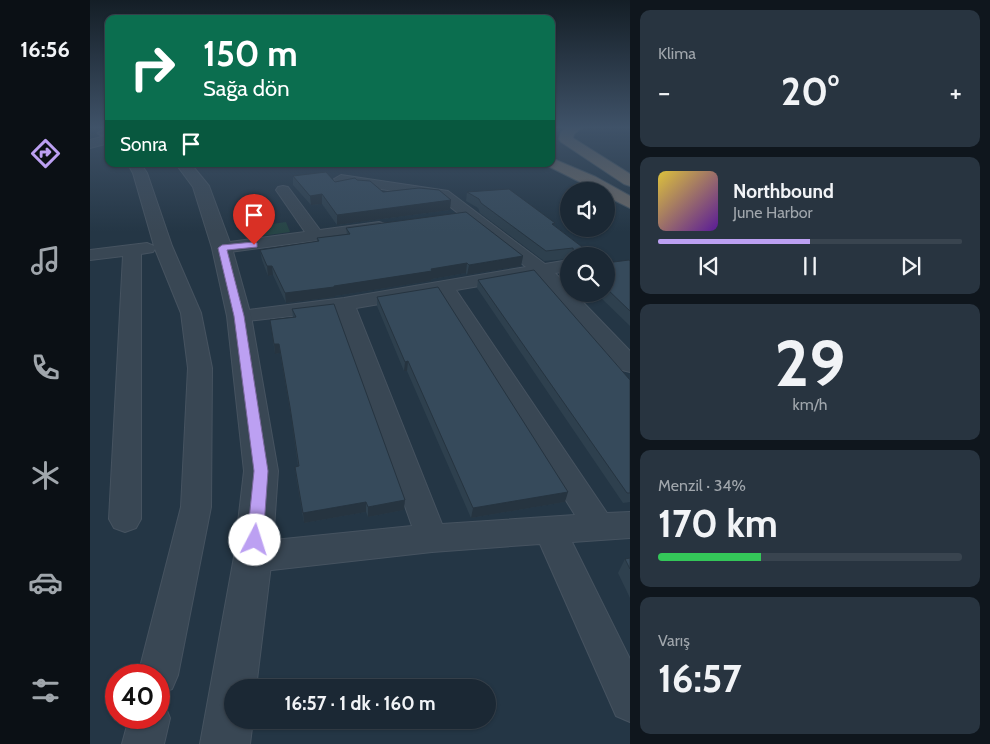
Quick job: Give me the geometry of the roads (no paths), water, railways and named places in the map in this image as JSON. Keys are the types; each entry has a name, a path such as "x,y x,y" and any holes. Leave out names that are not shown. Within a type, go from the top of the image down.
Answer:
{"highway":[{"path":"572,163 630,197"},
{"path":"594,163 630,182"},
{"path":"601,163 630,182"},
{"path":"555,164 590,180 630,203"}],"street":[{"path":"137,167 164,246 192,313 200,368 196,508 161,664"},
{"path":"186,167 202,186 222,248 239,316 261,471 253,557 225,744"},
{"path":"341,179 443,194 471,213 542,270 630,365"},
{"path":"283,190 316,236"},
{"path":"446,217 471,213"},
{"path":"222,248 390,225"},
{"path":"90,256 164,246"},
{"path":"125,518 132,250"},
{"path":"239,316 344,304 560,267"},
{"path":"443,286 615,526"},
{"path":"344,304 432,538"},
{"path":"253,557 432,538 615,526"},
{"path":"550,530 630,702"},
{"path":"143,744 146,729"}]}
